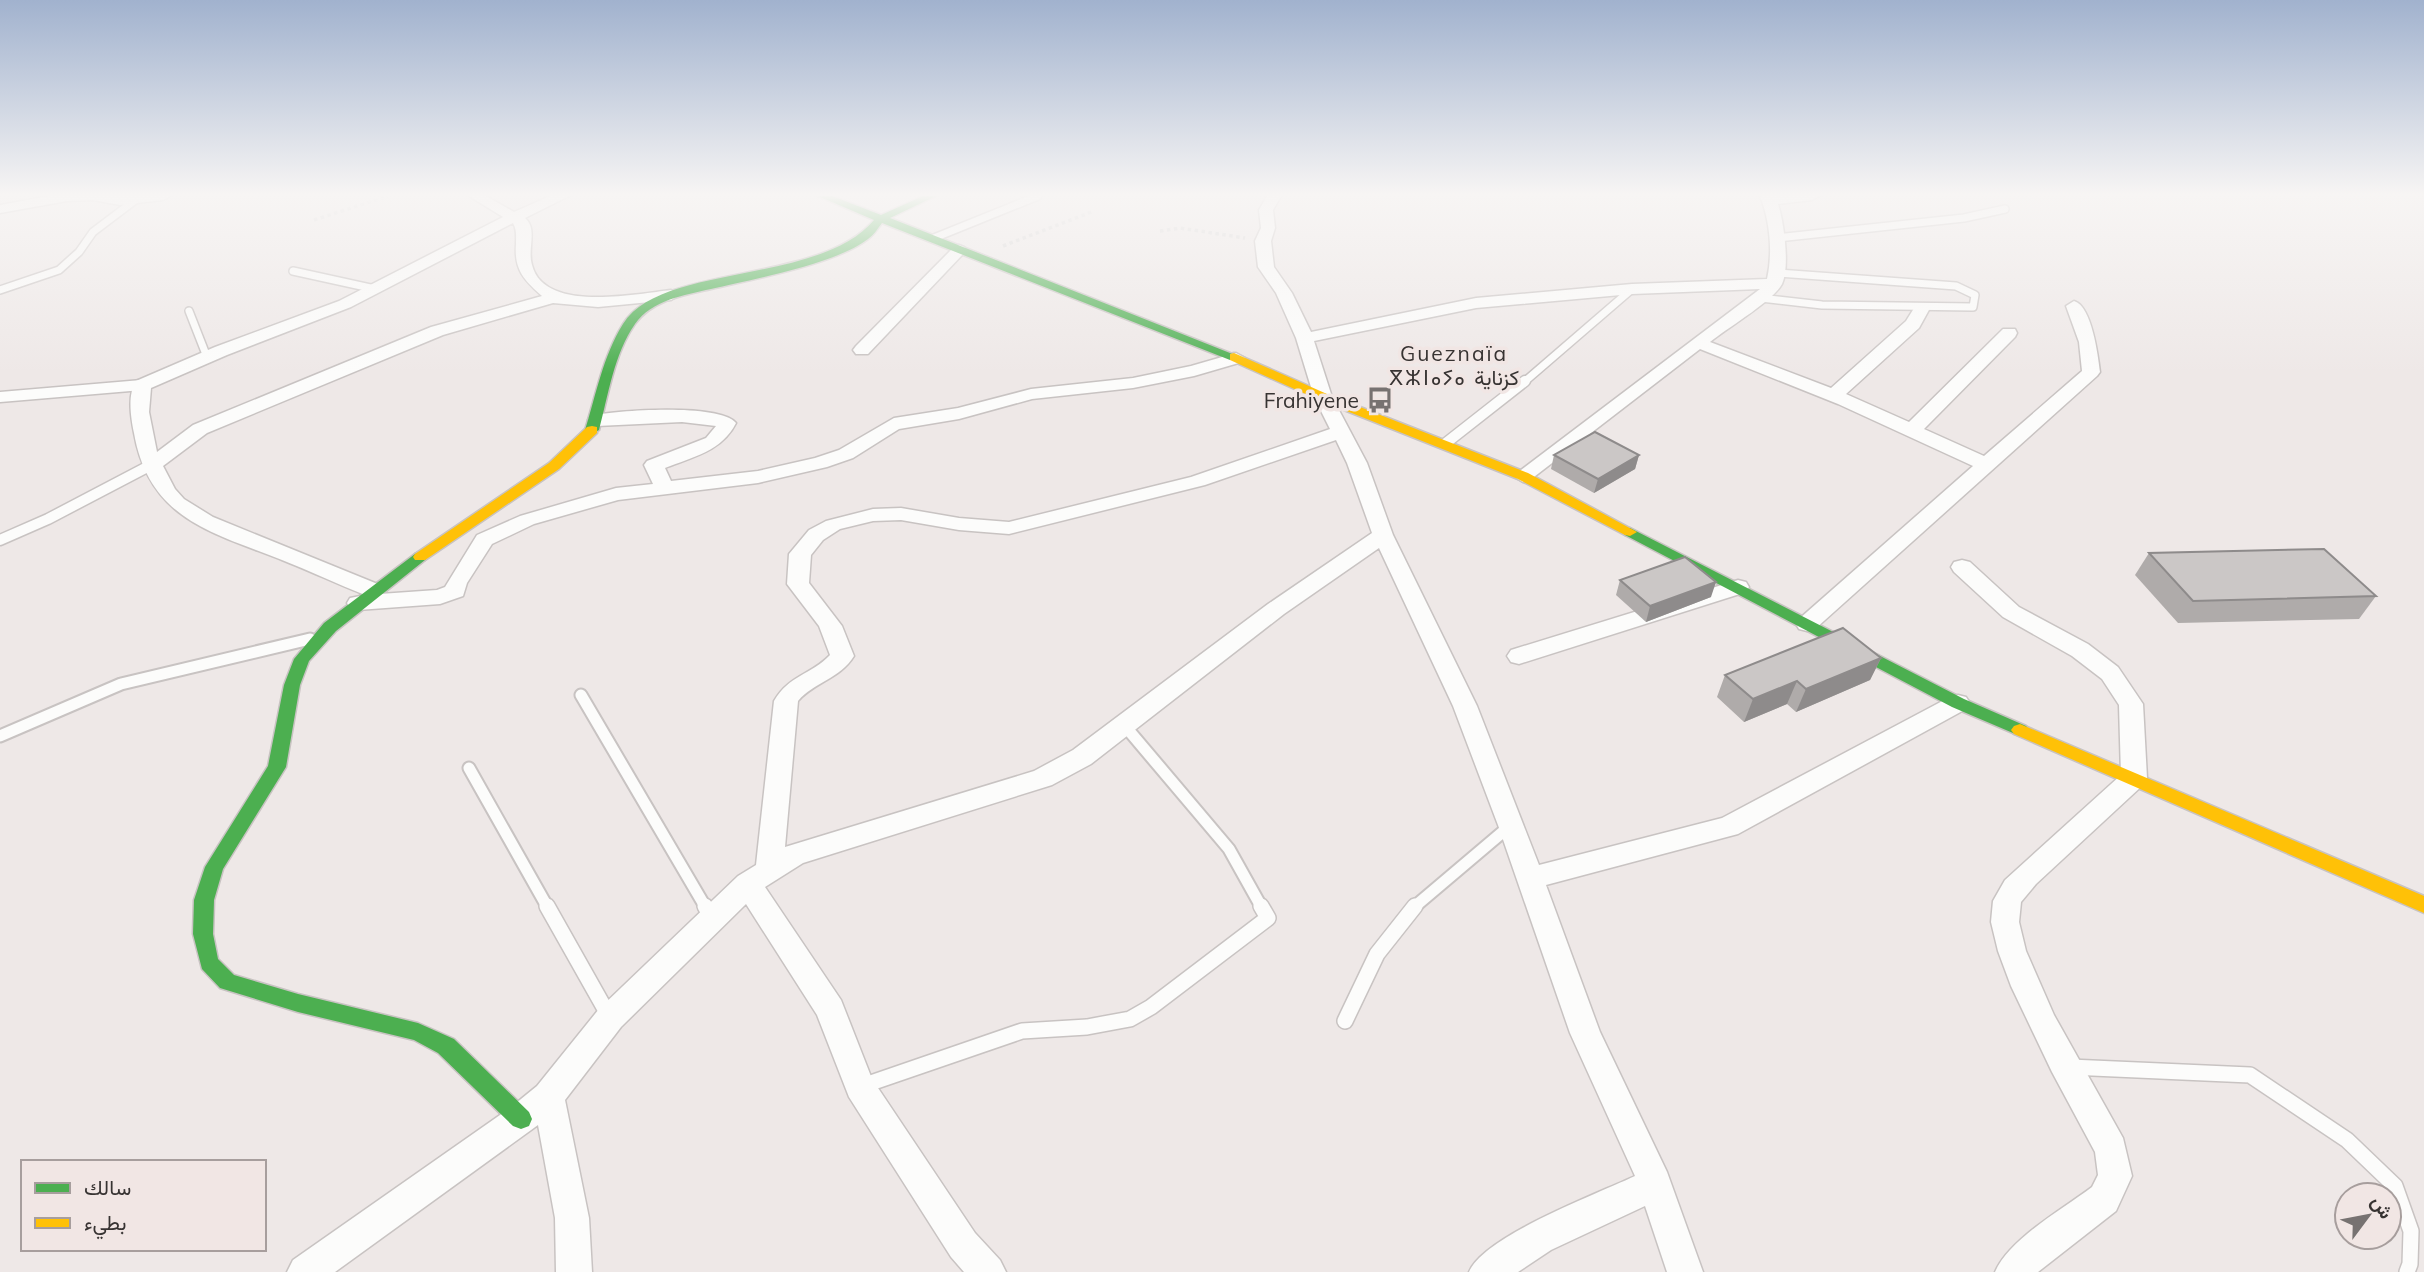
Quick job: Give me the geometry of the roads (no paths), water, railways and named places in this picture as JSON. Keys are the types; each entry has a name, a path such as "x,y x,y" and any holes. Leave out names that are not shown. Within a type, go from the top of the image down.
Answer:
{"street":[{"path":"440,255 316,317 207,357 142,385 139,410 153,464 167,493 197,517 365,597 440,597 454,591 456,583 484,540 527,520 603,498 664,487 758,477 820,463 846,454 894,424 959,413 1031,394 1111,386 1157,378 1236,358"},
{"path":"523,255 531,281 552,298"},
{"path":"153,464 200,429 437,331 552,298 598,302 671,295 798,266 823,255"},
{"path":"862,350 954,255"},
{"path":"972,255 1236,358 1323,397 1446,443 1523,476 1958,702 2424,905"},
{"path":"1265,255 1266,267 1284,293 1304,338 1323,397 1357,463 1383,535 1465,706 1585,1032 1655,1184 1685,1272"},
{"path":"1523,476 1761,298 1776,278 1777,255"},
{"path":"1304,338 1476,303 1776,278"},
{"path":"521,1119 446,1046 418,1032 298,1003 227,982 209,963 202,934 204,911 214,867 277,767 284,749 291,683 302,658 319,636 365,597 564,458 587,437 597,420 606,374 625,332 648,304 671,295"},
{"path":"1807,624 2091,372 2088,342 2074,306"},
{"path":"1833,396 1913,324 1922,308"},
{"path":"1912,430 2009,333"},
{"path":"1698,343 1833,396 1987,465"},
{"path":"597,420 694,417 718,418 727,423 721,436 713,442 654,465 664,487"},
{"path":"988,1272 963,1245 860,1087 830,1009 758,876 786,701 796,686 832,667 842,656 820,610 798,584 800,554 816,535 833,525 873,515 901,514 959,524 1009,528 1198,481 1341,432"},
{"path":"305,1272 521,1119 548,1096 610,1018 758,876 794,855 1043,778 1082,757 1276,609 1383,535"},
{"path":"1962,567 2011,612 2080,650 2110,673 2131,704 2134,778 2029,874 2008,898 2002,912 2022,980 2110,1149 2115,1176 2104,1199 2029,1256 2013,1272"},
{"path":"1519,656 1738,587"},
{"path":"1530,878 1729,827 1870,754 1958,702"},
{"path":"548,1096 572,1218 574,1272"},
{"path":"1487,1272 1539,1238 1655,1184"}],"lane":[{"path":"0,290 59,270 75,255"},
{"path":"293,271 375,289"},
{"path":"1761,298 1822,305 1922,308 1973,307 1975,295 1956,286 1776,278"},
{"path":"1446,443 1501,402 1632,289"},
{"path":"189,311 207,357"},
{"path":"0,397 142,385"},
{"path":"0,540 48,519 153,464"},
{"path":"0,736 121,684 319,636"},
{"path":"581,695 713,919"},
{"path":"860,1087 1022,1031 1087,1027 1130,1019 1151,1007 1268,918 1229,849 1125,726"},
{"path":"469,768 610,1018"},
{"path":"1345,1021 1390,933 1446,876 1511,825"},
{"path":"2067,1067 2250,1075 2347,1140 2395,1186 2411,1231 2410,1264 2407,1272"}],"place":[{"name":"Frahiyene","path":"1380,400"}],"district":[{"name":"Gueznaïa ⴳⵣⵏⴰⵢⴰ كزناية","path":"1454,365"}]}
